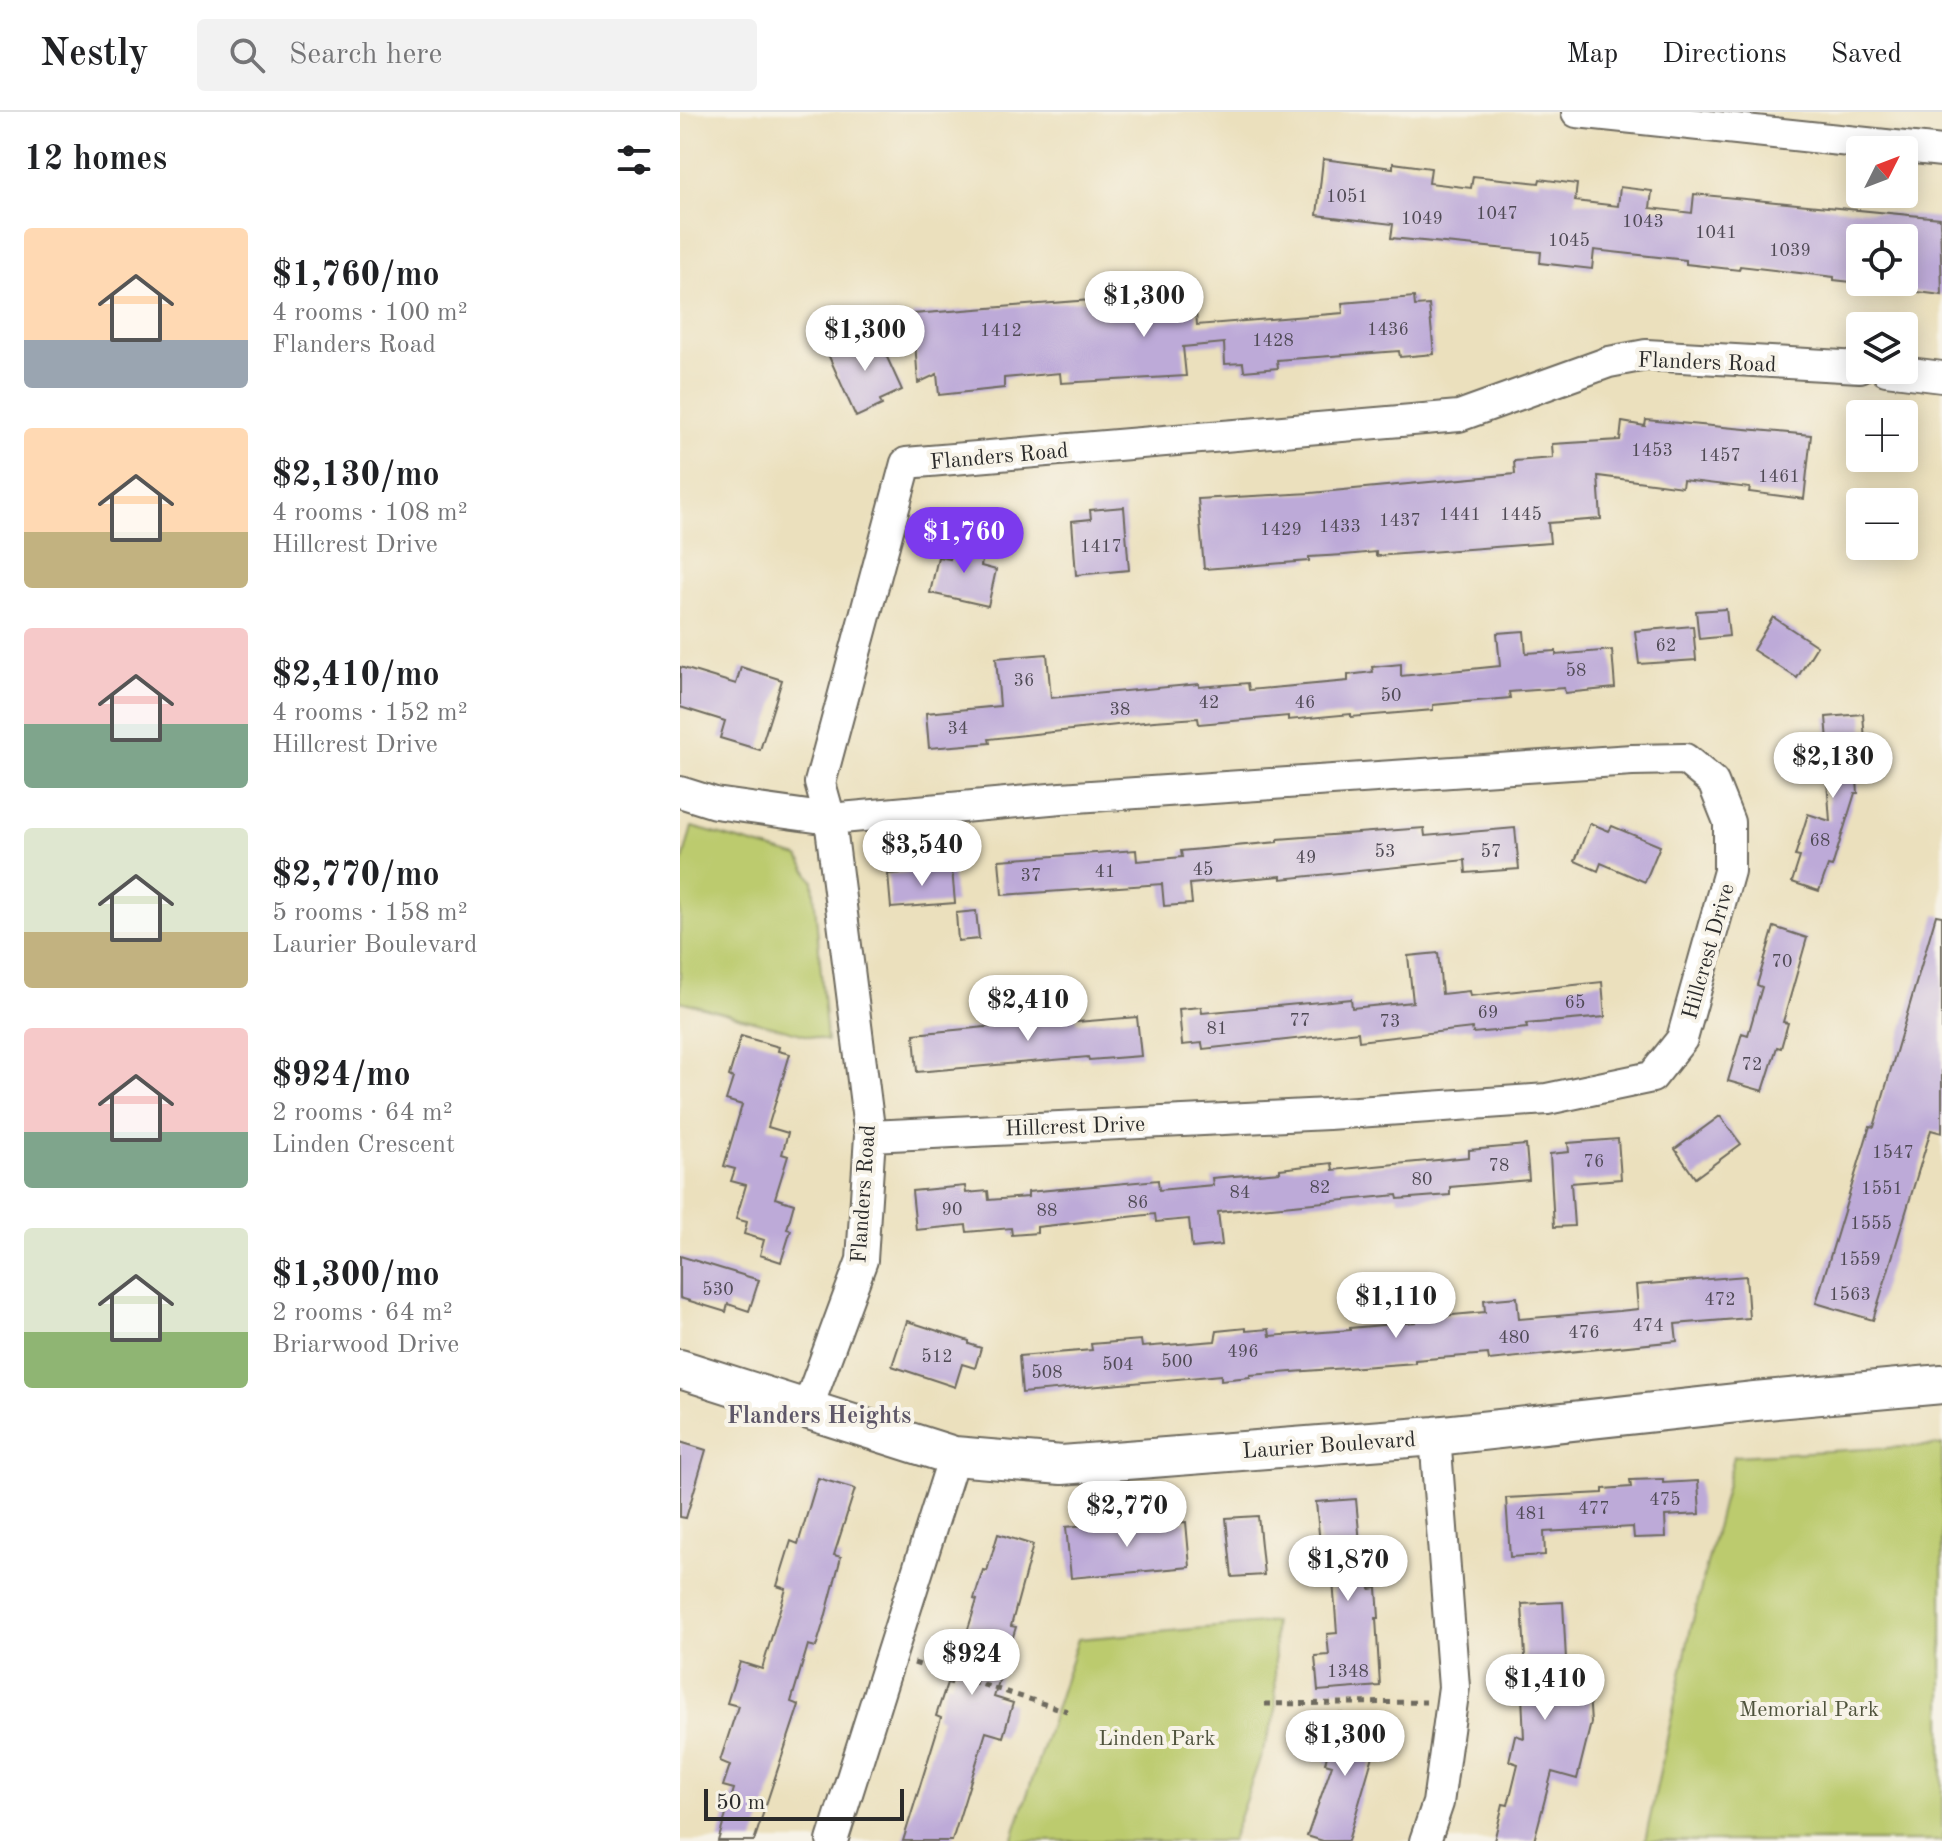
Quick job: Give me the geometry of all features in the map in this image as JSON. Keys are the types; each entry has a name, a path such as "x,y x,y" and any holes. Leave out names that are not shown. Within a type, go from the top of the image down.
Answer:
{"street":[{"path":"1577,112 1942,151"},
{"name":"Flanders Road","path":"807,1409 862,1260 870,1136 830,819 820,783 906,463 1459,416 1609,362 1646,355 1846,366"},
{"path":"1918,374 1942,377"},
{"name":"Hillcrest Drive","path":"680,792 715,803 830,819 1076,796 1685,759 1713,782 1729,822 1729,871 1682,1039 1652,1077 1531,1100 1328,1114 870,1136"},
{"name":"Laurier Boulevard","path":"680,1369 954,1456 1062,1465 1435,1436 1942,1384"},
{"path":"1425,1841 1438,1803 1454,1687 1435,1436"},
{"path":"832,1841 954,1456"}],"path":[{"path":"891,1655 1067,1711"},
{"path":"1265,1704 1451,1702"}],"green space":[{"path":"692,827 799,857 813,881 827,1041 680,1001 680,871"},
{"name":"Memorial Park","path":"1942,1445 1942,1841 1645,1841 1690,1632 1734,1456"},
{"name":"Linden Park","path":"1274,1622 1276,1713 1231,1841 1012,1841 1078,1639"}],"building":[{"path":"1323,159 1393,168 1393,163 1431,168 1429,183 1471,188 1473,176 1577,184 1575,201 1618,206 1620,187 1652,191 1650,208 1692,213 1694,194 1940,218 1942,295 1918,292 1918,224 1846,224 1846,281 1834,280 1834,277 1740,266 1739,270 1686,264 1686,260 1594,250 1592,269 1540,263 1541,252 1391,238 1393,224 1317,215"},
{"path":"1142,291 1142,301 1195,297 1197,325 1343,313 1342,303 1414,297 1415,306 1429,305 1434,354 1400,357 1399,351 1277,360 1278,368 1244,371 1243,363 1225,364 1224,343 1183,347 1186,376 1061,383 1060,373 1004,378 1004,388 939,395 937,374 918,383 913,314 1091,300 1101,298 1101,294"},
{"path":"875,331 902,390 880,400 882,405 856,417 827,352"},
{"path":"1646,420 1811,435 1804,499 1749,492 1750,488 1683,480 1682,487 1598,476 1601,519 1548,523 1550,543 1376,556 1376,552 1309,557 1309,561 1204,569 1198,499 1311,493 1515,474 1514,461 1553,458 1552,444 1620,440 1622,422 1645,426"},
{"path":"1124,507 1129,570 1076,575 1072,521 1091,519 1090,510"},
{"path":"955,540 985,547 981,566 996,570 988,606 930,593 938,557 950,559"},
{"path":"1726,609 1729,636 1699,639 1696,611"},
{"path":"1773,617 1817,646 1797,678 1753,650"},
{"path":"1693,626 1696,660 1639,664 1635,631"},
{"path":"1524,631 1526,653 1556,651 1556,655 1612,650 1615,688 1565,693 1564,688 1509,692 1510,698 1433,705 1433,710 1351,717 1351,714 1288,720 1288,716 1199,724 1198,718 1154,721 929,748 926,713 1000,706 996,658 1047,654 1051,698 1199,684 1199,687 1248,683 1249,690 1348,681 1348,675 1373,672 1372,667 1401,664 1401,676 1500,666 1497,633"},
{"path":"680,667 736,684 741,667 782,680 760,750 720,738 725,721 680,707"},
{"path":"1863,714 1867,767 1856,768 1858,793 1855,793 1832,867 1828,866 1819,891 1792,882 1800,857 1795,856 1808,814 1830,821 1826,717"},
{"path":"1590,823 1609,831 1612,826 1660,846 1645,882 1601,863 1598,871 1575,861"},
{"path":"1424,828 1425,836 1515,828 1519,869 1466,873 1465,860 1281,879 1281,876 1190,884 1192,904 1164,906 1162,884 1002,895 999,860 1136,850 1137,861 1182,857 1181,851 1278,842 1278,839"},
{"path":"952,869 955,903 891,908 888,874"},
{"path":"976,911 979,939 958,941 956,913"},
{"path":"1936,915 1942,916 1942,1133 1931,1130 1873,1320 1816,1303 1870,1126 1874,1127"},
{"path":"1774,927 1807,938 1783,1022 1788,1023 1781,1048 1777,1047 1763,1091 1728,1081 1742,1033 1748,1035 1762,987 1757,985"},
{"path":"1438,953 1442,994 1469,991 1470,996 1602,982 1605,1017 1526,1024 1527,1028 1473,1033 1472,1028 1359,1041 1358,1032 1203,1049 1202,1043 1182,1045 1179,1009 1201,1007 1202,1013 1351,999 1352,1008 1413,1002 1408,956"},
{"path":"1076,1016 1077,1022 1137,1017 1141,1056 1089,1060 1088,1057 917,1072 914,1034"},
{"path":"741,1036 779,1047 778,1051 790,1054 768,1127 788,1133 782,1154 788,1156 775,1198 794,1204 787,1229 791,1230 781,1262 760,1255 764,1240 744,1234 747,1222 736,1219 746,1185 731,1181 735,1169 724,1166 742,1105 726,1100 733,1078 729,1076"},
{"path":"1720,1116 1741,1144 1695,1178 1675,1149"},
{"path":"1618,1139 1621,1179 1571,1183 1574,1226 1554,1227 1550,1154 1569,1152 1568,1143"},
{"path":"1526,1145 1529,1180 1450,1187 1450,1195 1398,1199 1397,1195 1218,1212 1222,1245 1192,1248 1189,1219 1156,1222 1155,1214 1037,1227 1037,1233 1012,1235 1011,1228 967,1232 966,1225 916,1230 912,1191 965,1186 966,1193 988,1191 989,1200 1028,1197 1028,1192 1158,1180 1159,1190 1213,1185 1212,1178 1280,1172 1280,1169 1332,1163 1333,1170 1469,1157 1469,1150"},
{"path":"680,1256 759,1280 749,1311 728,1304 726,1312 680,1298"},
{"path":"1746,1276 1749,1318 1675,1324 1677,1341 1489,1360 1488,1354 1221,1380 1221,1375 1022,1393 1019,1356 1092,1350 1091,1344 1141,1340 1142,1347 1215,1341 1217,1331 1246,1328 1246,1331 1269,1329 1270,1336 1350,1330 1415,1322 1415,1318 1420,1318 1419,1304 1441,1302 1442,1316 1485,1312 1484,1300 1517,1297 1519,1319 1619,1311 1638,1309 1636,1285"},
{"path":"907,1321 969,1341 969,1344 981,1348 975,1368 962,1364 955,1387 892,1366"},
{"path":"680,1442 706,1450 686,1518 680,1517"},
{"path":"818,1478 855,1489 834,1555 841,1557 825,1618 816,1647 808,1645 791,1702 799,1705 754,1841 718,1841 734,1789 723,1786 730,1765 720,1761 738,1706 727,1703 740,1662 762,1669 786,1589 777,1586 791,1541 798,1544"},
{"path":"1663,1479 1663,1483 1698,1481 1700,1514 1665,1516 1666,1537 1634,1538 1633,1527 1544,1532 1545,1555 1510,1557 1506,1498 1603,1493 1603,1489 1631,1487 1630,1480"},
{"path":"1356,1499 1362,1565 1369,1564 1370,1589 1377,1588 1380,1686 1318,1691 1315,1656 1329,1655 1327,1634 1337,1633 1331,1554 1321,1555 1316,1502"},
{"path":"1258,1516 1264,1575 1232,1577 1226,1518"},
{"path":"1186,1522 1190,1567 1071,1578 1066,1527"},
{"path":"998,1534 1033,1545 1011,1626 1016,1627 994,1697 1013,1703 1003,1737 986,1732 952,1841 903,1841 941,1718 936,1716 947,1683 951,1684 983,1570 987,1571"},
{"path":"1563,1602 1567,1679 1588,1678 1591,1723 1577,1779 1552,1772 1534,1841 1494,1841 1503,1804 1508,1805 1518,1764 1509,1761 1515,1735 1524,1738 1521,1674 1526,1674 1522,1604"},
{"path":"1340,1713 1382,1725 1348,1841 1323,1841 1307,1836 1332,1765 1325,1763"}],"district":[{"name":"Flanders Heights","path":"819,1415"}]}
